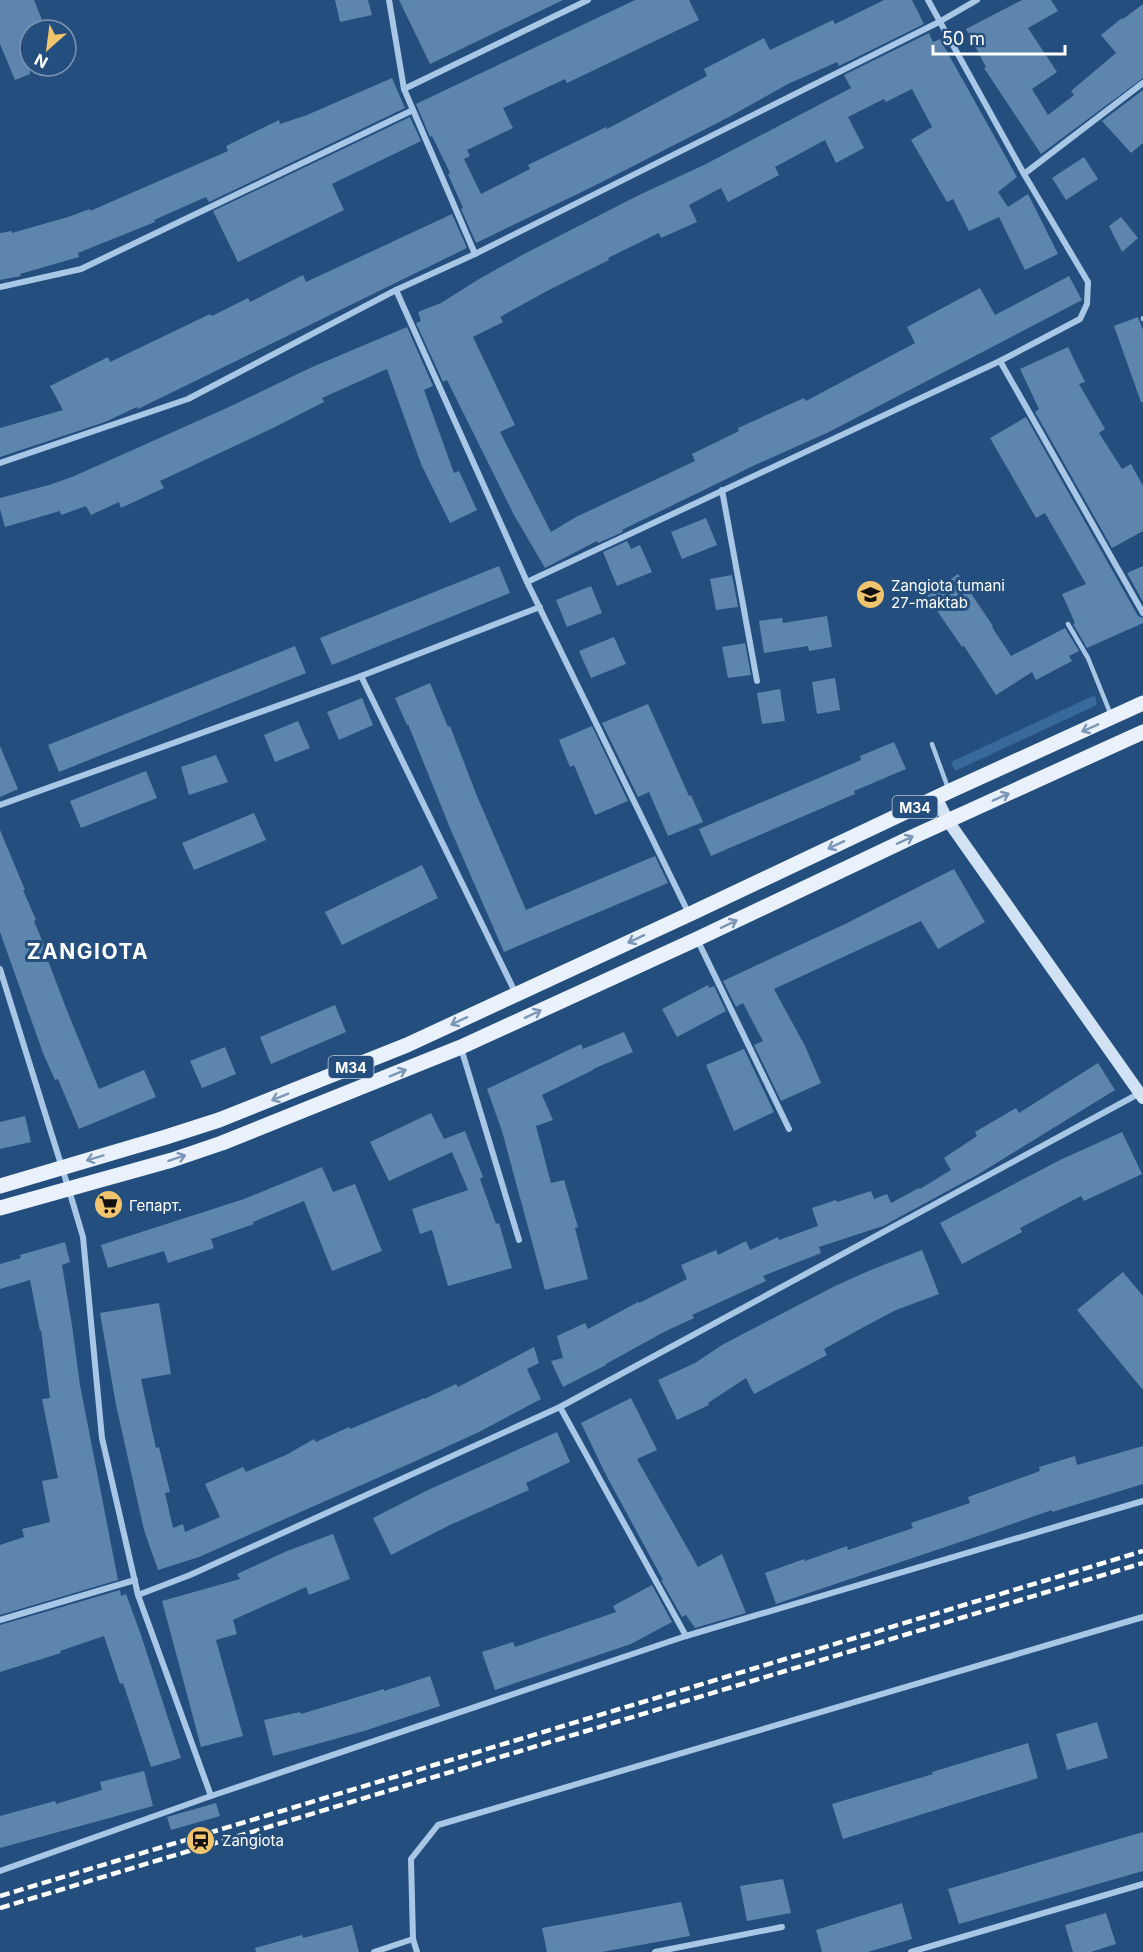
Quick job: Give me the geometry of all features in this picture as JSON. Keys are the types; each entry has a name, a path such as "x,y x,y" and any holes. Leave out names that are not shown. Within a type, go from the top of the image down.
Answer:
{"main road":[{"name":"M34","path":"0,1185 166,1137 272,1100 407,1045 1143,703"},
{"name":"M34","path":"0,1208 69,1190 222,1143 461,1047 1143,732"},
{"path":"943,794 948,821 1142,1094"}],"street":[{"path":"389,0 404,88 475,254"},
{"path":"404,88 588,0"},
{"path":"527,582 1000,361 1080,319 1088,304 1088,282 1024,174 927,0"},
{"path":"0,463 188,399 396,290 475,254 939,22 977,0"},
{"path":"1024,174 1143,83"},
{"path":"0,287 81,269 413,110"},
{"path":"396,290 527,582 690,914"},
{"path":"1000,361 1143,613"},
{"path":"722,490 757,681"},
{"path":"0,805 361,676 540,607"},
{"path":"361,676 516,994"},
{"path":"697,939 789,1129"},
{"path":"0,969 83,1238 102,1438 138,1595 210,1796"},
{"path":"461,1047 519,1240"},
{"path":"138,1595 190,1575 560,1407 1142,1094"},
{"path":"560,1407 686,1636"},
{"path":"0,1871 210,1796 686,1636 1143,1501"},
{"path":"0,1620 135,1580"},
{"path":"417,1952 413,1939 411,1859 438,1825 1143,1617"},
{"path":"911,1952 925,1950 1143,1884"},
{"path":"656,1952 782,1927"},
{"path":"374,1952 413,1939"}],"lane":[{"path":"1068,624 1088,658 1112,718"},
{"path":"932,744 943,794"}],"shaded area":[{"path":"1095,695 1097,705 955,771 951,762"}],"building":[{"path":"0,0 34,0 41,18 18,18 18,78 20,78 15,80 0,44"},
{"path":"335,0 368,0 372,15 340,22"},
{"path":"399,0 563,0 430,64"},
{"path":"635,0 689,0 699,20 567,83 565,79 503,108 513,128 467,150 470,156 464,159 481,194 530,169 528,165 606,127 607,129 707,76 704,69 764,38 770,50 833,20 835,24 884,0 912,0 924,24 839,66 837,62 788,84 596,185 476,243 448,174 450,173 432,136 430,137 416,104"},
{"path":"1022,0 1051,0 1058,11 1028,28 1057,72 1032,89 1048,115 1074,95 1071,91 1116,53 1101,35 1143,4 1143,78 1041,154 984,68 986,67 966,29"},
{"path":"929,33 933,42 940,39 1017,177 998,192 1008,207 1028,194 1058,254 1025,270 999,217 969,231 953,199 947,202 911,140 932,127 912,89 886,102 884,99 848,117 864,148 836,163 825,140 775,167 779,175 728,202 721,188 689,205 697,222 661,238 659,233 608,258 609,260 500,317 503,322 473,337 515,425 500,432 551,532 576,517 695,461 692,454 739,431 738,428 804,398 806,401 915,343 907,327 980,288 995,315 1069,276 1082,300 829,432 755,465 622,530 623,532 598,543 597,541 545,568 514,515 447,380 443,382 416,323 421,321 418,312 441,303 526,253 637,196 706,164 851,88 844,75"},
{"path":"392,78 405,108 209,202 206,197 154,220 155,222 78,253 79,257 20,274 21,276 0,280 0,233 12,231 12,233 90,209 90,211 228,151 226,146 279,120 280,124 307,115"},
{"path":"1143,90 1143,143 1131,153 1102,121"},
{"path":"410,117 421,141 332,184 344,210 238,262 213,211"},
{"path":"1084,157 1098,179 1066,200 1052,178"},
{"path":"452,214 467,248 138,409 137,407 105,422 0,457 0,428 63,410 50,386 108,357 110,362 248,298 250,302 303,275 306,282"},
{"path":"1121,217 1138,238 1122,252 1109,226"},
{"path":"1138,317 1143,330 1143,402 1141,402 1114,326"},
{"path":"407,327 433,386 424,390 454,473 459,471 477,510 450,523 421,464 387,369 322,398 324,402 160,481 164,488 121,508 119,502 91,515 86,506 61,515 60,511 5,527 0,509 0,498 72,477 310,368"},
{"path":"1068,347 1085,382 1079,384 1105,429 1099,433 1122,469 1131,464 1143,486 1143,531 1112,548 1035,412 1039,409 1020,369"},
{"path":"1026,417 1138,616 1143,618 1143,623 1087,648 1073,624 1075,623 1062,594 1086,584 1045,513 1036,518 990,438"},
{"path":"706,518 717,545 682,559 671,532"},
{"path":"627,541 631,549 640,545 652,572 617,586 603,552"},
{"path":"499,566 510,593 332,665 320,638"},
{"path":"1143,566 1143,602 1127,573"},
{"path":"958,574 1011,656 1065,628 1079,651 1069,656 1072,661 1036,680 1032,672 996,695 927,596"},
{"path":"732,575 738,607 716,610 710,579"},
{"path":"591,586 602,613 567,627 556,600"},
{"path":"827,616 832,647 809,651 808,646 764,653 759,621 782,618 783,623"},
{"path":"614,637 626,664 591,678 579,651"},
{"path":"745,643 751,675 728,678 722,647"},
{"path":"295,646 306,673 59,772 48,745"},
{"path":"835,678 840,710 817,714 812,682"},
{"path":"430,683 526,910 655,856 668,883 504,952 395,698"},
{"path":"780,689 785,721 762,724 757,693"},
{"path":"362,698 373,725 339,740 327,712"},
{"path":"648,704 703,822 668,836 649,792 638,797 602,723"},
{"path":"298,721 310,748 275,762 264,735"},
{"path":"592,726 628,801 595,815 574,765 570,767 559,740"},
{"path":"894,742 906,769 854,791 855,794 711,856 699,829 861,760 860,756"},
{"path":"0,746 18,789 0,797"},
{"path":"216,755 228,782 189,795 181,767"},
{"path":"146,771 157,798 81,828 70,801"},
{"path":"254,813 266,840 194,870 182,843"},
{"path":"0,830 25,890 23,890 46,950 44,950 99,1089 144,1070 156,1097 79,1129 58,1079 55,1080 43,1053 0,932"},
{"path":"422,865 438,898 342,945 325,912"},
{"path":"954,869 985,922 938,949 921,921 774,989 805,1046 821,1083 781,1101 754,1045 763,1041 743,1003 736,1007 723,981 845,924"},
{"path":"708,985 709,988 714,986 726,1011 677,1037 662,1009"},
{"path":"335,1005 346,1032 271,1064 260,1037"},
{"path":"624,1032 633,1052 542,1095 553,1120 536,1126 551,1183 564,1180 578,1227 575,1228 588,1279 545,1290 502,1131 487,1089 581,1044 583,1049"},
{"path":"225,1047 236,1074 202,1088 190,1061"},
{"path":"744,1049 774,1112 734,1131 706,1065"},
{"path":"1098,1063 1115,1090 977,1175 883,1226 819,1247 821,1253 763,1276 766,1281 692,1315 694,1318 563,1387 551,1361 563,1358 557,1336 585,1323 588,1329 687,1279 681,1265 716,1250 718,1255 746,1241 750,1250 778,1237 779,1240 818,1226 812,1208 871,1191 874,1199 887,1194 891,1203 920,1189 951,1170 944,1158 977,1136 975,1132 1016,1108 1019,1113"},
{"path":"431,1113 444,1139 465,1131 483,1177 480,1179 496,1224 499,1223 512,1268 448,1286 432,1230 420,1234 412,1209 468,1190 452,1152 389,1181 370,1142"},
{"path":"25,1116 31,1142 0,1149 0,1122"},
{"path":"1122,1132 1142,1174 1084,1201 1081,1196 1020,1228 1022,1232 962,1264 940,1223 1060,1160"},
{"path":"322,1167 333,1192 355,1184 382,1251 332,1271 304,1201 253,1222 254,1224 211,1239 214,1248 168,1263 164,1251 108,1268 101,1245 244,1199"},
{"path":"65,1242 70,1262 62,1265 80,1385 118,1580 0,1615 0,1545 24,1537 22,1529 50,1522 42,1481 58,1478 42,1399 50,1398 41,1330 30,1280 0,1289 0,1264 21,1258 20,1255"},
{"path":"922,1250 939,1294 896,1310 862,1328 824,1349 827,1355 754,1394 746,1378 708,1403 709,1405 677,1420 658,1380 695,1363 722,1345 835,1286"},
{"path":"1123,1272 1143,1296 1143,1390 1077,1310"},
{"path":"159,1303 171,1374 141,1379 156,1448 159,1447 170,1492 165,1493 173,1528 183,1524 185,1532 220,1517 205,1484 243,1467 246,1472 286,1455 314,1439 316,1442 349,1427 350,1429 456,1384 458,1387 534,1347 539,1363 527,1369 541,1399 479,1432 418,1460 199,1557 158,1570 144,1530 116,1405 100,1313"},
{"path":"631,1398 657,1450 637,1459 698,1567 722,1554 746,1613 695,1628 686,1615 682,1617 661,1580 663,1580 606,1475 581,1423"},
{"path":"557,1432 570,1462 526,1483 529,1490 450,1525 391,1555 373,1518 428,1490"},
{"path":"1143,1446 1143,1484 1052,1512 1052,1510 776,1604 765,1573 847,1546 848,1550 913,1528 911,1523 970,1503 968,1497 1040,1471 1039,1467 1075,1456 1077,1465"},
{"path":"333,1534 350,1579 309,1595 306,1587 233,1620 237,1634 216,1640 243,1736 201,1747 162,1601 240,1579 237,1574 287,1551"},
{"path":"652,1585 672,1622 631,1644 495,1690 482,1652 513,1642 515,1647 616,1612 613,1606"},
{"path":"120,1590 121,1596 126,1594 141,1635 181,1758 151,1767 123,1683 120,1684 104,1636 60,1651 61,1653 0,1672 0,1625"},
{"path":"430,1676 440,1706 364,1731 273,1756 264,1720 300,1712 301,1714"},
{"path":"1097,1722 1108,1758 1067,1770 1056,1734"},
{"path":"1028,1743 1038,1778 843,1839 832,1804"},
{"path":"144,1771 153,1806 0,1848 0,1816 55,1801 56,1804 102,1790 100,1782"},
{"path":"216,1803 220,1816 171,1830 167,1817"},
{"path":"1143,1832 1143,1871 959,1924 948,1889"},
{"path":"783,1879 791,1913 747,1921 740,1886"},
{"path":"681,1902 690,1936 602,1952 547,1952 542,1928"},
{"path":"902,1903 912,1939 868,1952 822,1952 816,1930"},
{"path":"1106,1913 1116,1944 1091,1952 1073,1952 1065,1925"},
{"path":"352,1925 359,1952 256,1952 255,1948 302,1935 303,1938"}],"railway":[{"path":"0,1896 1143,1551"},
{"path":"0,1908 1143,1563"}],"place":[{"name":"Zangiota tumani 27-maktab","path":"870,594"},
{"name":"Гепарт.","path":"108,1205"},
{"name":"Zangiota","path":"201,1840"}],"district":[{"name":"ZANGIOTA","path":"88,951"}]}
